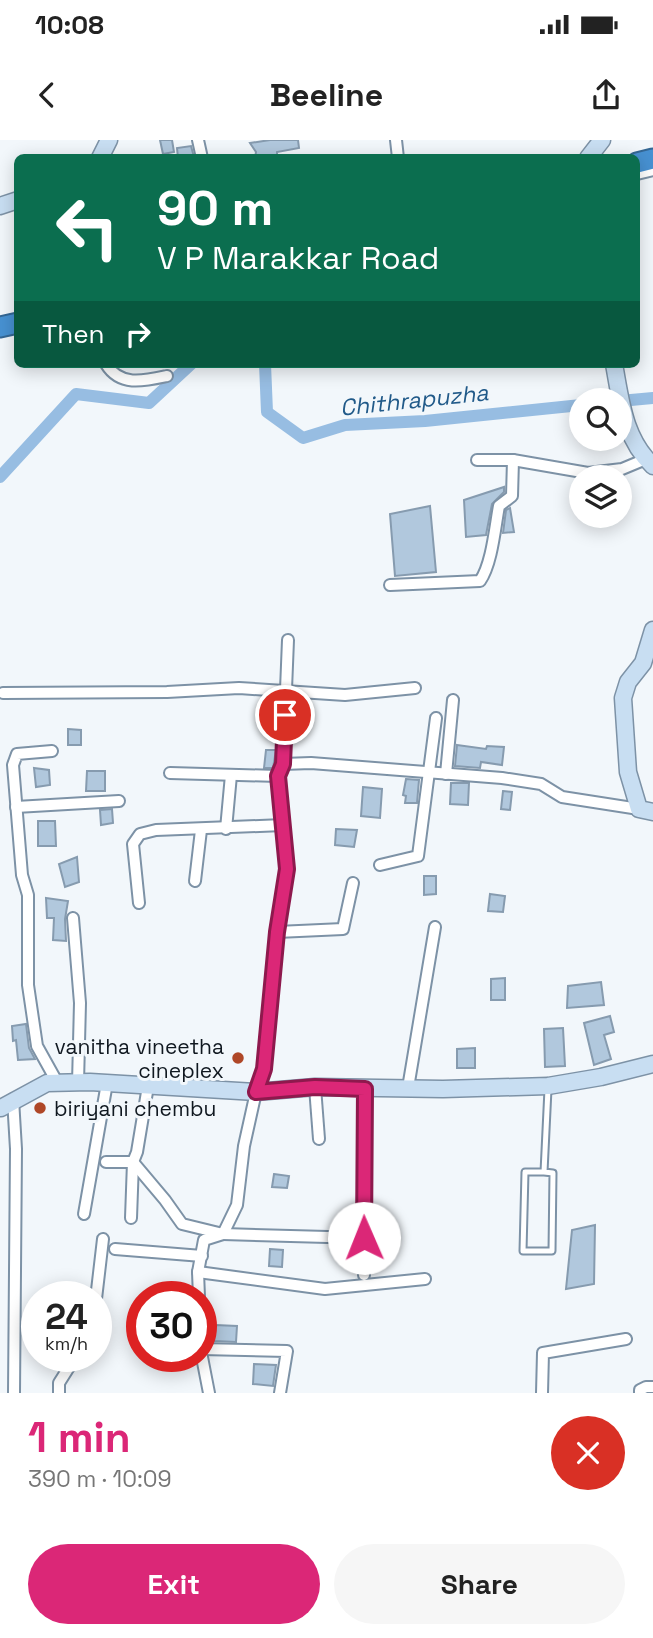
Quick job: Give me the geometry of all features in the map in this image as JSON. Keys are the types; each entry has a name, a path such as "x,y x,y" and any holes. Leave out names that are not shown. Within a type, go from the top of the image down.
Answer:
{"street":[{"path":"591,154 602,140"},
{"path":"108,368 111,373 126,380 167,376"},
{"path":"477,460 513,460 588,473 649,463 626,428 615,368"},
{"path":"390,585 480,580 484,576 499,506 512,496 513,460"},
{"path":"646,810 628,772 623,698 628,682 643,663 653,630"},
{"path":"198,1281 204,1240 223,1234 237,1205 244,1146 264,1069 277,932 287,869 278,776 283,764 288,640"},
{"path":"3,693 167,692 240,688 345,695 415,688"},
{"path":"446,774 453,700"},
{"path":"380,865 418,856 436,718"},
{"path":"52,751 16,755 13,765 22,875 27,895 26,956 34,1035 37,1046 57,1082"},
{"path":"283,764 311,763 541,784 562,797 646,810"},
{"path":"170,773 278,776"},
{"path":"226,829 231,775"},
{"path":"16,807 119,801"},
{"path":"139,903 133,844 140,834 156,830 283,825"},
{"path":"195,881 201,830"},
{"path":"277,932 343,929 353,883"},
{"path":"73,918 79,1003 78,1083"},
{"path":"408,1088 435,928"},
{"path":"14,1393 16,1149 7,1103 38,1086 57,1082 107,1083 256,1092 315,1087 443,1089 548,1086 653,1064"},
{"path":"84,1214 107,1083"},
{"path":"131,1218 133,1162 148,1086"},
{"path":"315,1087 319,1139"},
{"path":"364,1275 365,1089"},
{"path":"106,1162 133,1162 182,1224 223,1234 364,1238"},
{"path":"98,1281 103,1239"},
{"path":"115,1249 202,1256"},
{"path":"198,1272 325,1289 425,1279"},
{"path":"542,1393 543,1353 626,1339"},
{"path":"217,1351 287,1351 280,1393"},
{"path":"59,1393 59,1383 66,1372"},
{"path":"205,1372 209,1393"},
{"path":"640,1393 640,1390 646,1387 653,1387"}],"lane":[{"path":"544,1172 548,1086"},
{"path":"525,1172 544,1172 553,1173 552,1251 523,1251 525,1172"}],"building":[{"path":"160,140 172,140 174,152 163,154"},
{"path":"298,140 299,148 277,154 256,154 250,143"},
{"path":"191,146 193,154 178,154 177,148"},
{"path":"504,487 504,492 492,504 486,535 466,537 464,500"},
{"path":"430,506 436,572 395,576 390,514"},
{"path":"510,508 514,532 503,533 506,510"},
{"path":"295,710 308,711 308,728 294,728"},
{"path":"68,729 81,730 81,745 68,745"},
{"path":"457,745 486,749 487,746 504,747 502,765 481,762 480,768 455,766"},
{"path":"266,750 276,750 273,768 264,768"},
{"path":"34,768 49,770 50,785 36,787"},
{"path":"87,771 105,771 105,791 86,791"},
{"path":"406,779 419,780 417,803 405,803 406,796 403,795"},
{"path":"451,783 469,783 468,805 450,804"},
{"path":"363,787 382,789 380,818 361,816"},
{"path":"503,791 512,792 510,810 501,809"},
{"path":"112,809 113,823 101,825 100,810"},
{"path":"38,821 55,821 56,846 38,846"},
{"path":"336,829 357,830 354,847 335,845"},
{"path":"77,857 79,882 65,887 59,864"},
{"path":"424,876 436,876 436,894 424,895"},
{"path":"490,894 505,896 503,912 488,911"},
{"path":"46,898 68,901 66,941 53,940 54,918 47,918"},
{"path":"505,978 505,1000 491,1000 491,979"},
{"path":"601,982 604,1005 567,1008 568,986"},
{"path":"610,1016 614,1032 604,1035 611,1059 594,1065 584,1023"},
{"path":"26,1024 29,1048 35,1059 18,1060 12,1026"},
{"path":"563,1028 565,1066 545,1067 544,1029"},
{"path":"475,1048 475,1068 457,1068 457,1049"},
{"path":"274,1174 289,1176 287,1188 272,1187"},
{"path":"595,1225 594,1284 566,1289 572,1230"},
{"path":"270,1249 283,1250 282,1267 269,1266"},
{"path":"217,1325 237,1326 236,1342 217,1341"},
{"path":"254,1364 276,1365 273,1386 253,1384"}],"waterway":[{"name":"Chithrapuzha","path":"0,477 76,394 149,403 187,368"},
{"name":"Chithrapuzha","path":"265,368 267,412 303,438 345,425 425,421 569,406"},
{"name":"Chithrapuzha","path":"632,400 653,398"}],"place":[{"name":"vanitha vineetha cineplex","path":"238,1058"},
{"name":"biriyani chembu","path":"40,1108"}],"route":[{"path":"285,715 283,764 278,776 287,869 277,932 264,1069 256,1092 315,1087 365,1089 364,1238"}]}
